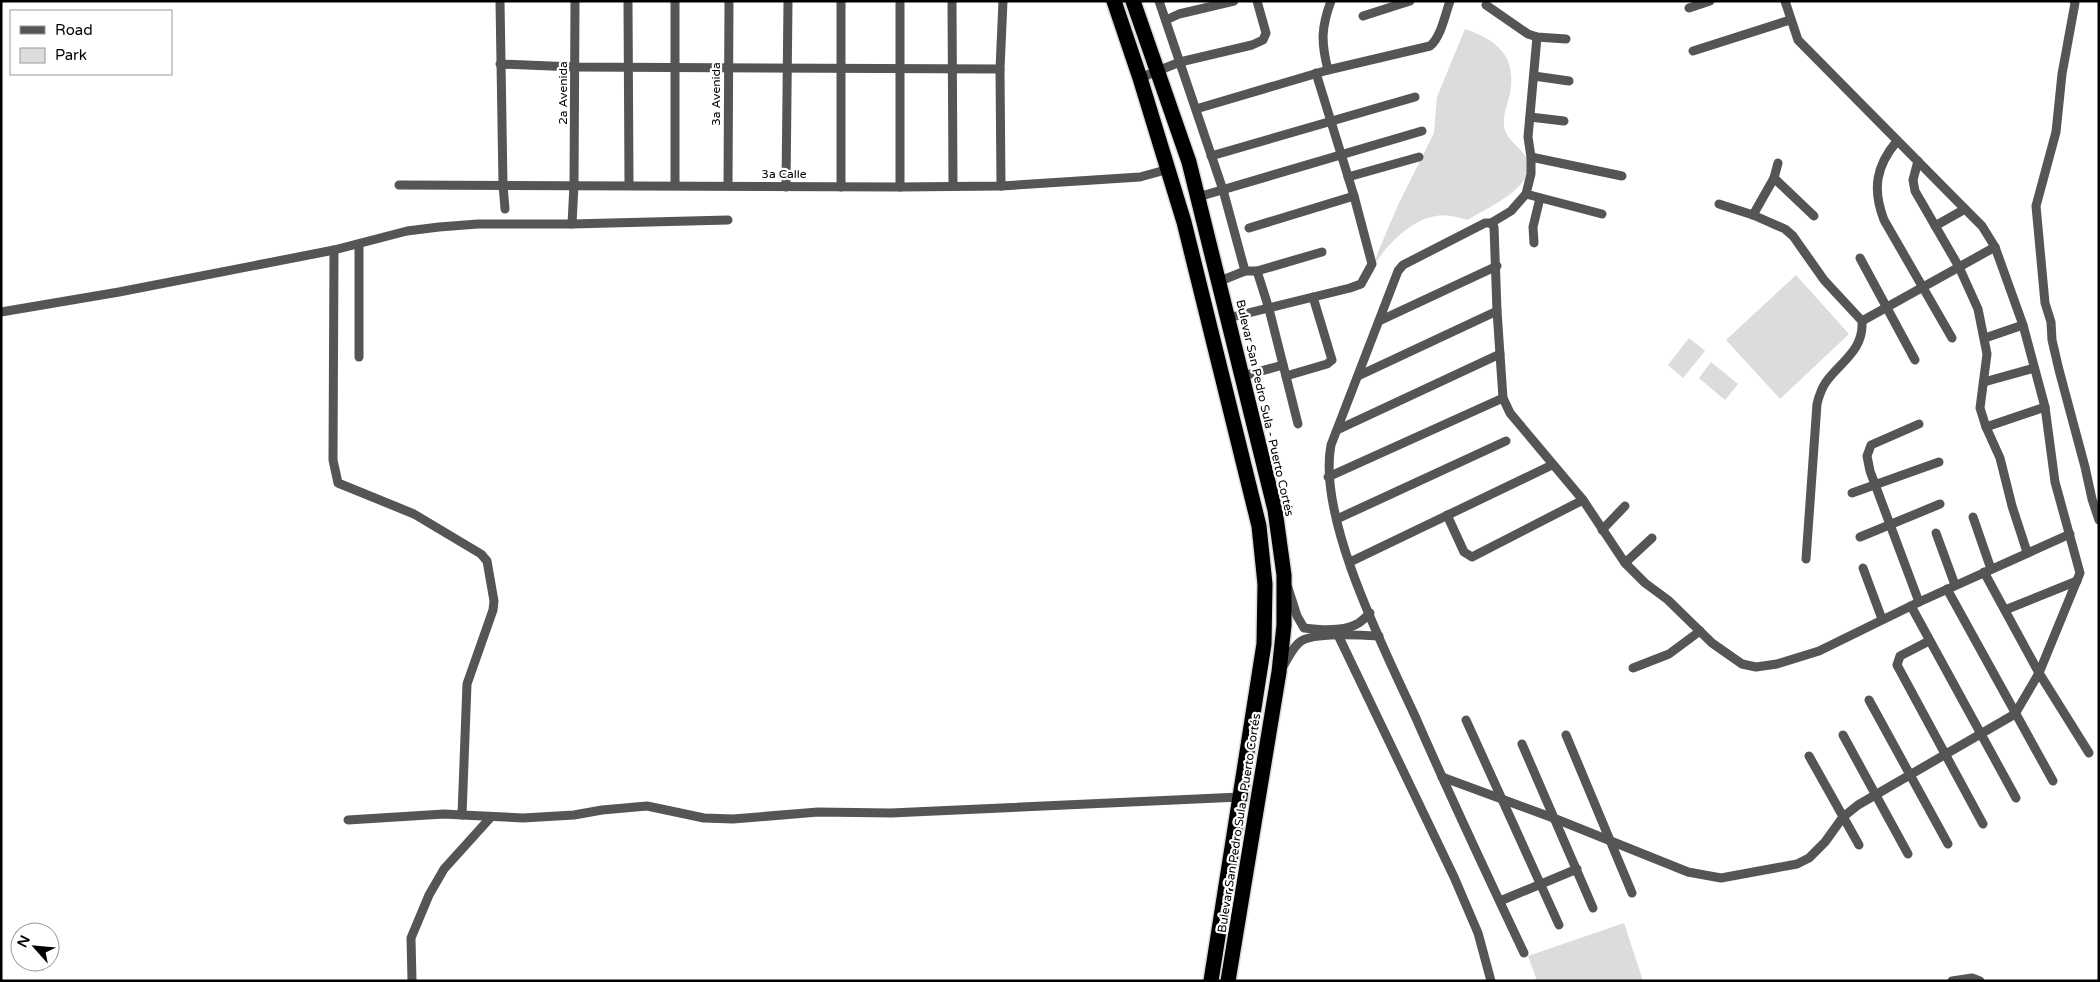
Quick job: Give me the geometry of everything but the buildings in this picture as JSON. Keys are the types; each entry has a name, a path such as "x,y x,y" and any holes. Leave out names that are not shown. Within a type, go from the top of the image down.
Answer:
{"highway":[{"name":"Bulevar San Pedro Sula - Puerto Cortés","path":"1114,1 1169,169 1260,526 1265,584 1264,644 1211,981"},
{"name":"Bulevar San Pedro Sula - Puerto Cortés","path":"1133,1 1159,71 1189,162 1220,281 1275,510 1284,575 1284,625 1279,672 1228,981"},
{"path":"1240,797 1245,806 1237,851 1238,857 1244,857 1250,847"},
{"path":"1228,873 1234,863 1236,862 1240,865 1235,902 1240,912"}],"street":[{"path":"500,1 500,64 505,209"},
{"name":"2a Avenida","path":"572,224 576,67 575,1"},
{"path":"628,1 629,185"},
{"path":"675,1 675,185"},
{"name":"3a Avenida","path":"728,186 729,1"},
{"path":"786,187 789,68 788,1"},
{"path":"841,1 841,187"},
{"path":"900,1 900,187"},
{"path":"952,1 953,186"},
{"path":"1001,186 1000,69 1003,1"},
{"path":"1159,1 1223,190 1245,271"},
{"path":"1166,20 1179,14 1234,1"},
{"path":"1140,78 1180,62 1252,45 1263,40 1266,32 1257,1"},
{"path":"1328,70 1324,52 1323,22 1331,1"},
{"path":"1363,16 1395,4 1410,1"},
{"path":"1196,109 1316,73 1430,46 1438,36 1450,1"},
{"path":"1690,8 1710,1"},
{"path":"1442,777 1556,819 1688,872 1721,878 1797,864 1809,858 1825,842 1843,816 1875,794 2015,714 2039,673 2080,573 2053,473 2045,407 2023,325 1995,247 1982,226 1966,209 1798,40 1785,1"},
{"path":"2074,1 2062,74 2056,132 2036,206 2045,303 2051,322 2052,340 2099,520"},
{"path":"1486,5 1528,34 1537,38 1566,39"},
{"path":"1693,51 1790,20"},
{"path":"1524,953 1379,636 1350,562 1337,519 1328,477 1328,460 1337,430 1398,271 1403,265 1485,223 1491,223 1511,211 1526,194 1531,174 1532,157 1528,137 1537,38"},
{"path":"500,64 576,67 729,66 1000,69"},
{"path":"1228,318 1313,298 1361,284 1372,264 1354,196 1316,73"},
{"path":"1534,76 1569,81"},
{"path":"1211,156 1415,96"},
{"path":"1530,117 1564,121"},
{"path":"1198,198 1422,131"},
{"path":"1898,141 1888,152 1880,171 1876,189 1878,205 1884,220 1952,338"},
{"path":"1348,177 1419,157"},
{"path":"1532,157 1622,176"},
{"path":"1918,161 1913,180 1915,191 1959,268 1978,309 1987,354 1980,408 2000,458 2012,506 2027,552"},
{"path":"1753,215 1774,178 1778,163"},
{"name":"3a Calle","path":"399,185 1001,186 1140,177 1169,169"},
{"path":"1774,178 1814,216"},
{"path":"1526,194 1602,214"},
{"path":"1250,228 1354,196"},
{"path":"1534,244 1533,227 1540,198"},
{"path":"1719,204 1779,226 1793,236 1824,280 1862,321 1857,345 1846,361 1828,379 1821,390 1817,404 1806,559"},
{"path":"1935,226 1966,209"},
{"path":"1,312 119,292 334,250 407,231 478,224 572,224 728,220"},
{"path":"1491,223 1494,227 1503,398 1510,413 1522,430 1583,500 1625,564 1645,583 1668,600 1700,631 1742,664 1756,667 1777,664 1818,651 1882,619 2070,534"},
{"path":"359,244 359,357"},
{"path":"1862,321 1995,247"},
{"path":"334,250 333,460 338,483 414,514 481,554 487,561 493,594 493,610 467,684 462,815"},
{"path":"1220,281 1245,271 1257,271 1322,252"},
{"path":"1860,258 1915,360"},
{"path":"1379,321 1496,266"},
{"path":"1257,271 1269,309 1298,424"},
{"path":"1286,376 1327,364 1332,360 1313,298"},
{"path":"1358,376 1497,311"},
{"path":"1985,338 2023,325"},
{"path":"1337,430 1500,354"},
{"path":"1243,376 1283,365"},
{"path":"1984,382 2034,368"},
{"path":"1328,477 1503,398"},
{"path":"1986,427 2045,407"},
{"path":"1919,424 1871,445 1867,456 1915,604 1929,641 2016,798"},
{"path":"1337,519 1506,441"},
{"path":"1852,493 1939,462"},
{"path":"1350,562 1552,465"},
{"path":"1447,515 1464,552 1472,557 1583,500"},
{"path":"1860,537 1940,504"},
{"path":"1602,530 1625,506"},
{"path":"1973,517 1988,570 2005,610 2039,673 2089,753"},
{"path":"1936,533 1951,587 2015,714 2053,782"},
{"path":"1625,564 1652,538"},
{"path":"1863,568 1882,619"},
{"path":"1284,575 1297,616 1304,628 1339,629 1348,627 1356,625 1370,613"},
{"path":"2005,610 2077,581"},
{"path":"1633,668 1669,654 1700,631"},
{"path":"1279,672 1298,644 1304,640 1338,636 1379,636"},
{"path":"1338,636 1454,877 1478,933 1490,981"},
{"path":"1929,641 1900,656 1897,665 1983,824"},
{"path":"1869,700 1948,844"},
{"path":"1466,720 1559,925"},
{"path":"1566,735 1632,893"},
{"path":"1843,735 1908,854"},
{"path":"1522,744 1593,908"},
{"path":"1809,756 1859,845"},
{"path":"348,820 444,814 491,817 574,815 602,810 647,806 704,818 733,820 818,812 891,813 1240,797"},
{"path":"412,981 411,938 429,895 444,869 491,817"},
{"path":"1500,902 1577,869"},
{"path":"1952,981 1972,978 1980,981"}],"green space":[{"path":"1465,29 1487,38 1502,51 1507,59 1511,80 1504,125 1508,136 1527,159 1528,171 1525,179 1502,200 1467,220 1440,215 1418,222 1392,242 1374,266 1398,205 1434,133 1437,97"},
{"path":"1796,275 1849,334 1780,399 1726,340"},
{"path":"1689,338 1705,351 1683,378 1668,365"},
{"path":"1711,362 1738,384 1725,400 1699,378"},
{"path":"1624,923 1643,981 1537,981 1528,956"}]}
